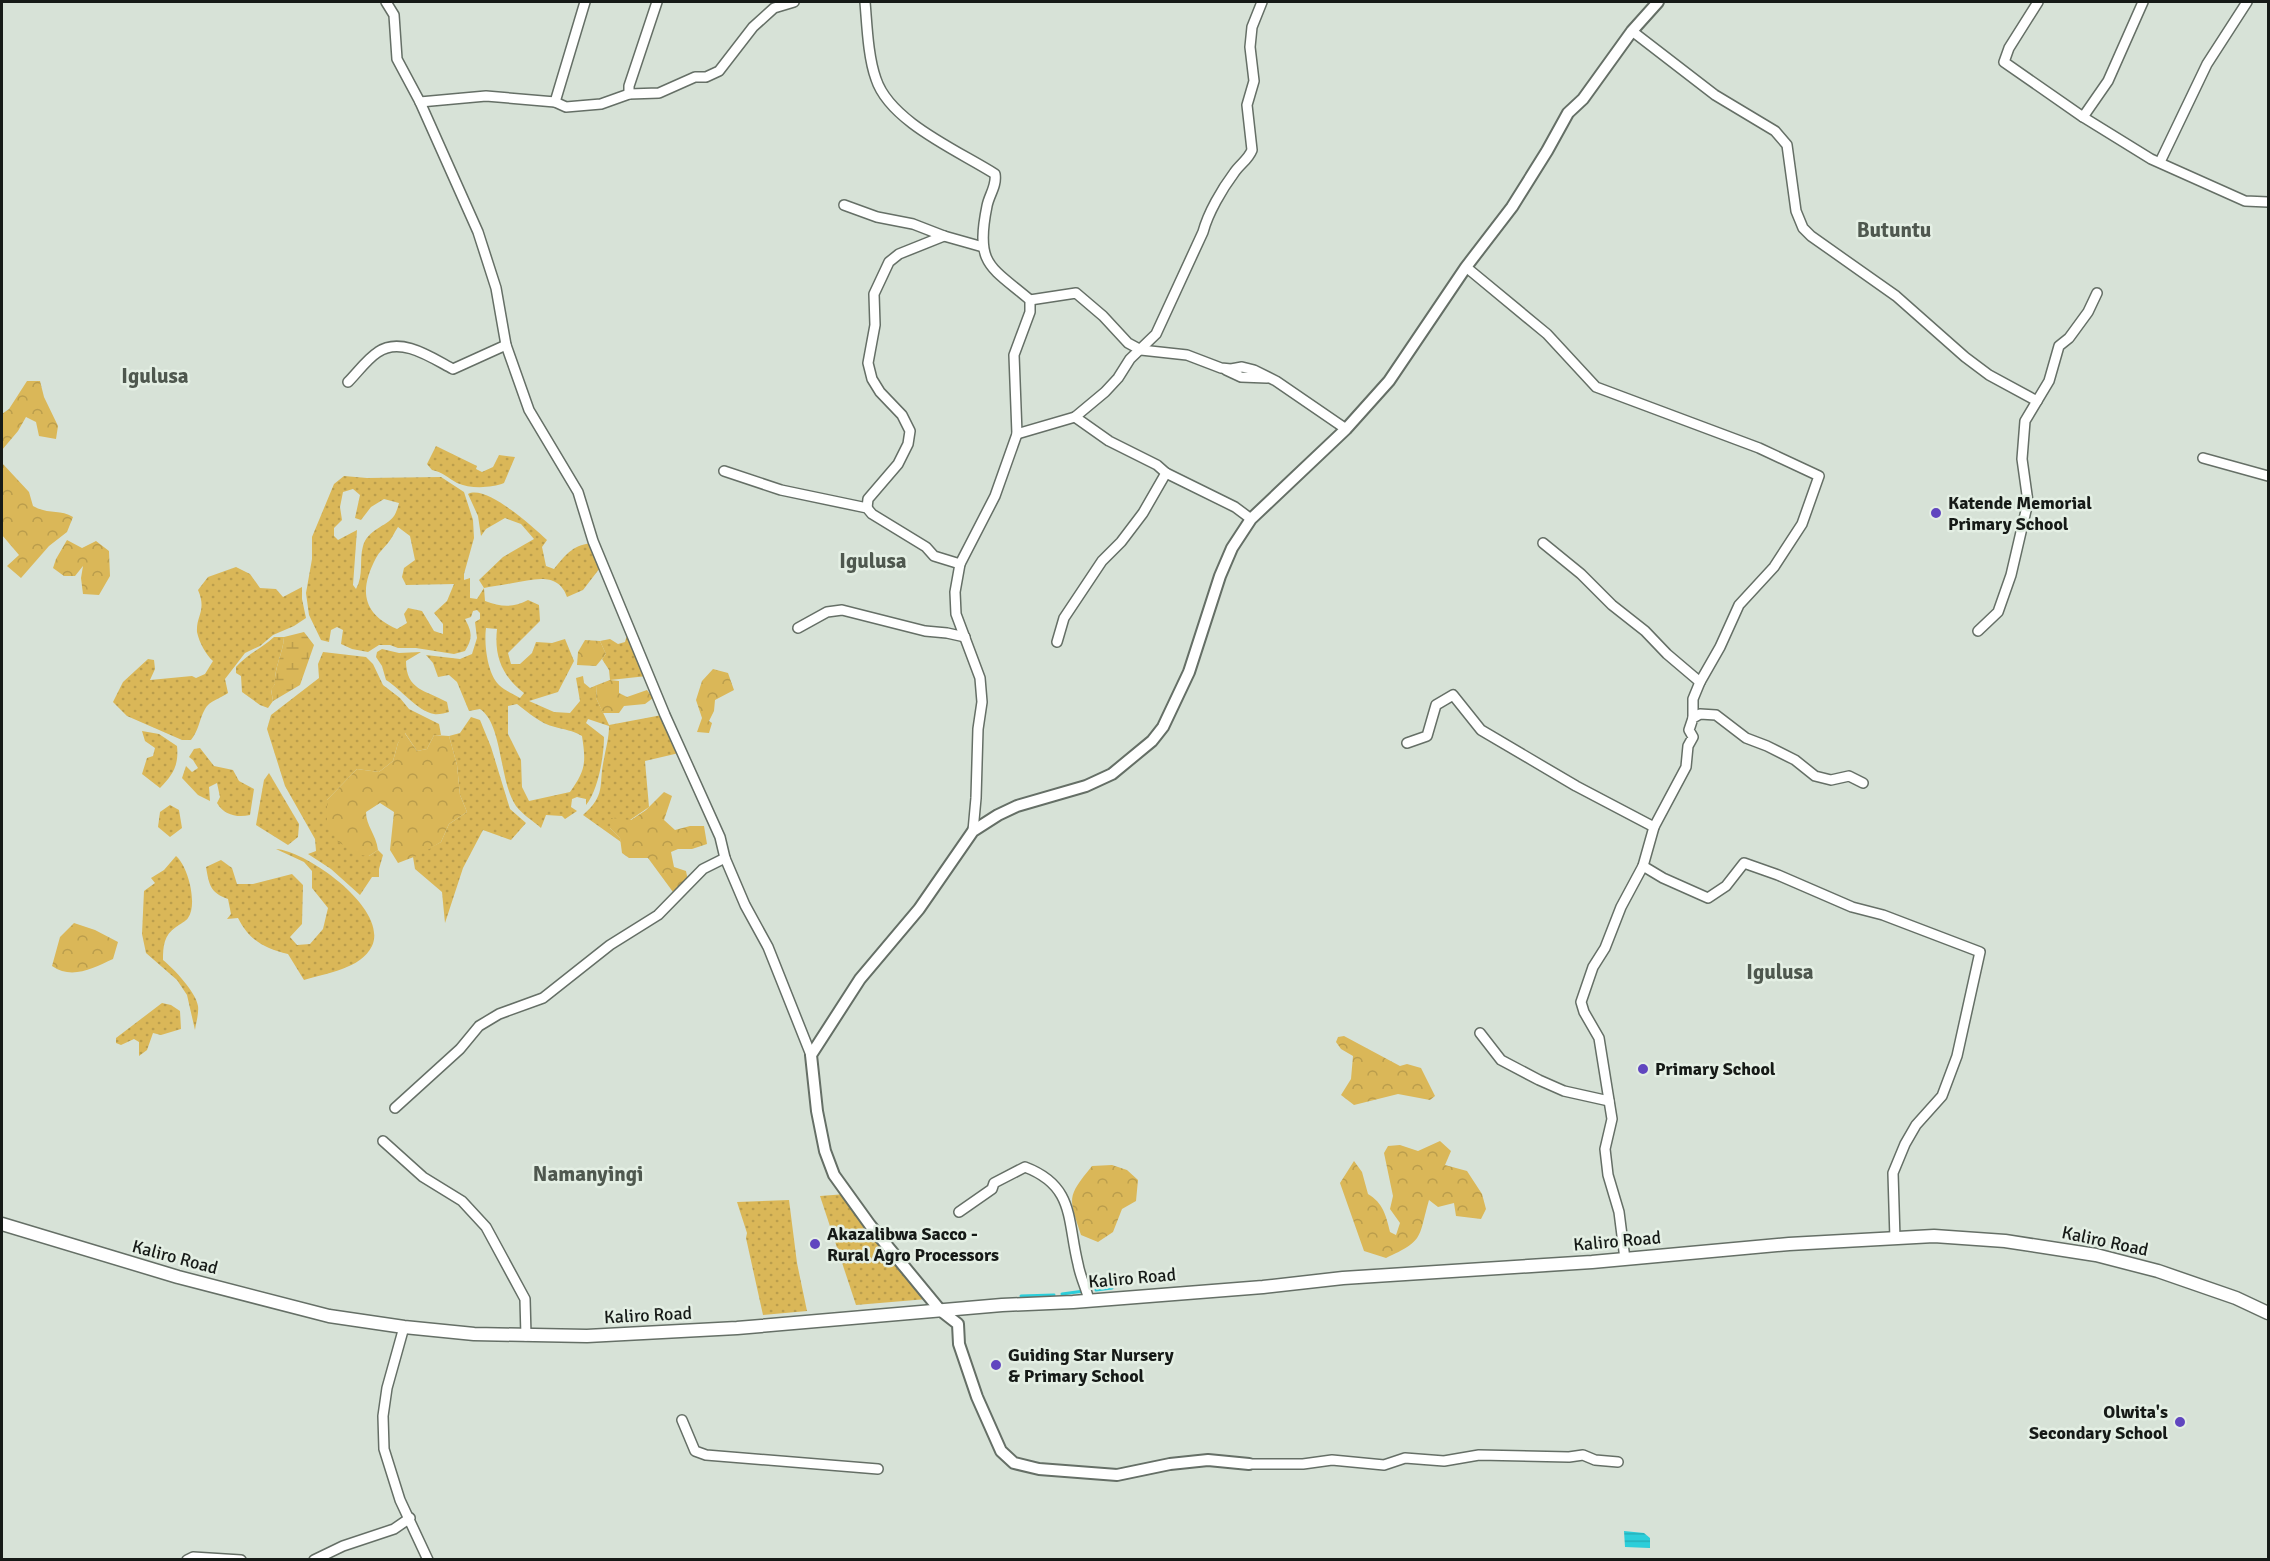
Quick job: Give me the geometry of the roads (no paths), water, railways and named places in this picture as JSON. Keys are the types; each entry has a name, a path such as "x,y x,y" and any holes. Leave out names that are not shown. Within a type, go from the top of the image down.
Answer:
{"main road":[{"name":"Kaliro Road","path":"2,1224 178,1277 329,1316 474,1334 586,1336 737,1328 940,1310 1263,1287 1343,1278 1789,1244 1934,1236 2005,1241 2096,1255 2158,1271 2236,1298 2268,1313"}],"street":[{"path":"386,2 393,15 397,59 420,102 478,232 496,288 506,345 529,410 578,492 593,541 665,715 720,837 725,858 745,905 768,947 811,1055 817,1111 829,1166 840,1187 870,1225 940,1310 958,1324 959,1344 977,1397 1001,1451 1014,1463 1039,1469 1118,1475 1170,1464 1208,1461 1303,1464 1332,1460 1384,1465 1405,1458 1444,1461 1479,1455 1569,1457 1583,1455 1595,1460 1618,1462"},
{"path":"555,102 585,2"},
{"path":"629,94 629,86 657,2"},
{"path":"420,102 486,96 555,102 566,107 601,104 629,94 659,93 695,76 706,77 719,71 760,21 774,8 794,2"},
{"path":"864,2 875,78 886,100 943,144 995,174 996,180 987,205 983,248 990,266 1004,281 1030,300 1077,293 1128,343 1141,350 1187,355 1221,368 1242,367 1270,378 1346,429"},
{"path":"1017,434 1074,417 1105,392 1118,378 1130,359 1156,334 1203,232 1207,216 1234,172 1250,157 1252,150 1247,105 1254,81 1251,37 1252,27 1262,2"},
{"path":"2038,2 2009,48 2004,62 2083,117 2151,159 2245,201 2268,202"},
{"path":"2083,117 2108,81 2137,20 2143,2"},
{"path":"2160,162 2207,63 2247,2"},
{"path":"811,1055 860,979 919,909 973,831 1017,806 1086,786 1112,774 1152,741 1163,727 1189,672 1220,576 1232,548 1251,519 1346,429 1389,381 1466,267 1512,207 1568,113 1583,99 1654,3"},
{"path":"1632,31 1715,95 1775,131 1787,145 1796,211 1803,228 1811,236 1896,296 1981,369 2037,402"},
{"path":"844,205 877,218 913,224 983,248"},
{"path":"867,508 868,499 898,464 908,444 910,431 902,415 880,392 872,379 868,363 875,325 874,294 889,262 900,254 944,236"},
{"path":"1466,267 1547,334 1596,387 1759,448 1819,476 1802,524 1774,567 1739,605 1720,647 1700,682 1693,699 1693,718 1689,730 1693,737 1688,746 1686,766 1654,827 1643,866 1621,907 1605,948 1593,967 1581,1002 1599,1038 1612,1119 1605,1149 1608,1176 1620,1218 1625,1258"},
{"path":"1978,631 1998,612 2011,575 2028,502 2022,459 2025,422 2049,381 2059,346 2069,338 2088,312 2097,293"},
{"path":"973,831 978,729 982,702 980,678 956,614 955,592 960,564 995,496 1017,434 1014,355 1030,312 1030,300"},
{"path":"348,382 379,351 398,345 453,369 506,345"},
{"path":"1074,417 1109,441 1157,465 1166,473 1235,507 1251,519"},
{"path":"2204,458 2268,477"},
{"path":"724,471 781,490 867,508 872,514 926,547 934,556 960,564"},
{"path":"1057,642 1064,618 1101,561 1121,542 1143,513 1166,473"},
{"path":"1543,543 1700,682"},
{"path":"798,628 827,612 842,610 925,632 965,637"},
{"path":"1407,743 1428,736 1436,705 1453,695 1481,730 1576,786 1654,827"},
{"path":"1693,718 1700,714 1716,715 1746,738 1795,760 1815,776 1831,780 1849,776 1863,783"},
{"path":"395,1108 460,1049 479,1026 499,1014 543,999 610,945 658,915 703,869 725,858"},
{"path":"1643,866 1707,898 1726,886 1744,863 1852,907 1883,915 1980,952 1957,1056 1942,1096 1916,1125 1893,1173 1895,1239"},
{"path":"1480,1033 1501,1060 1529,1075 1564,1091 1609,1101"},
{"path":"383,1142 423,1177 462,1201 486,1227 525,1299 526,1336"},
{"path":"959,1212 992,1189 994,1183 1014,1172 1025,1167 1042,1173 1062,1193 1075,1242 1078,1264 1089,1300"},
{"path":"404,1327 387,1388 383,1416 384,1449 400,1500 428,1560"},
{"path":"682,1420 695,1451 706,1455 878,1469"},
{"path":"314,1560 343,1546 394,1529 410,1518"},
{"path":"187,1560 193,1557 241,1560"}],"water":[{"path":"1624,1531 1644,1533 1650,1538 1650,1548 1625,1547"}],"waterway":[{"path":"1096,1290 1112,1288"},
{"path":"1062,1294 1084,1291"},
{"path":"1021,1296 1054,1295"}],"place":[{"name":"Katende Memorial Primary School","path":"1936,513"},
{"name":"Primary School","path":"1643,1069"},
{"name":"Akazalibwa Sacco - Rural Agro Processors","path":"815,1244"},
{"name":"Guiding Star Nursery & Primary School","path":"996,1365"},
{"name":"Olwita's Secondary School","path":"2180,1422"}],"district":[{"name":"Butuntu","path":"1894,230"},
{"name":"Igulusa","path":"155,376"},
{"name":"Igulusa","path":"873,561"},
{"name":"Igulusa","path":"1780,972"},
{"name":"Namanyingi","path":"588,1174"}]}
